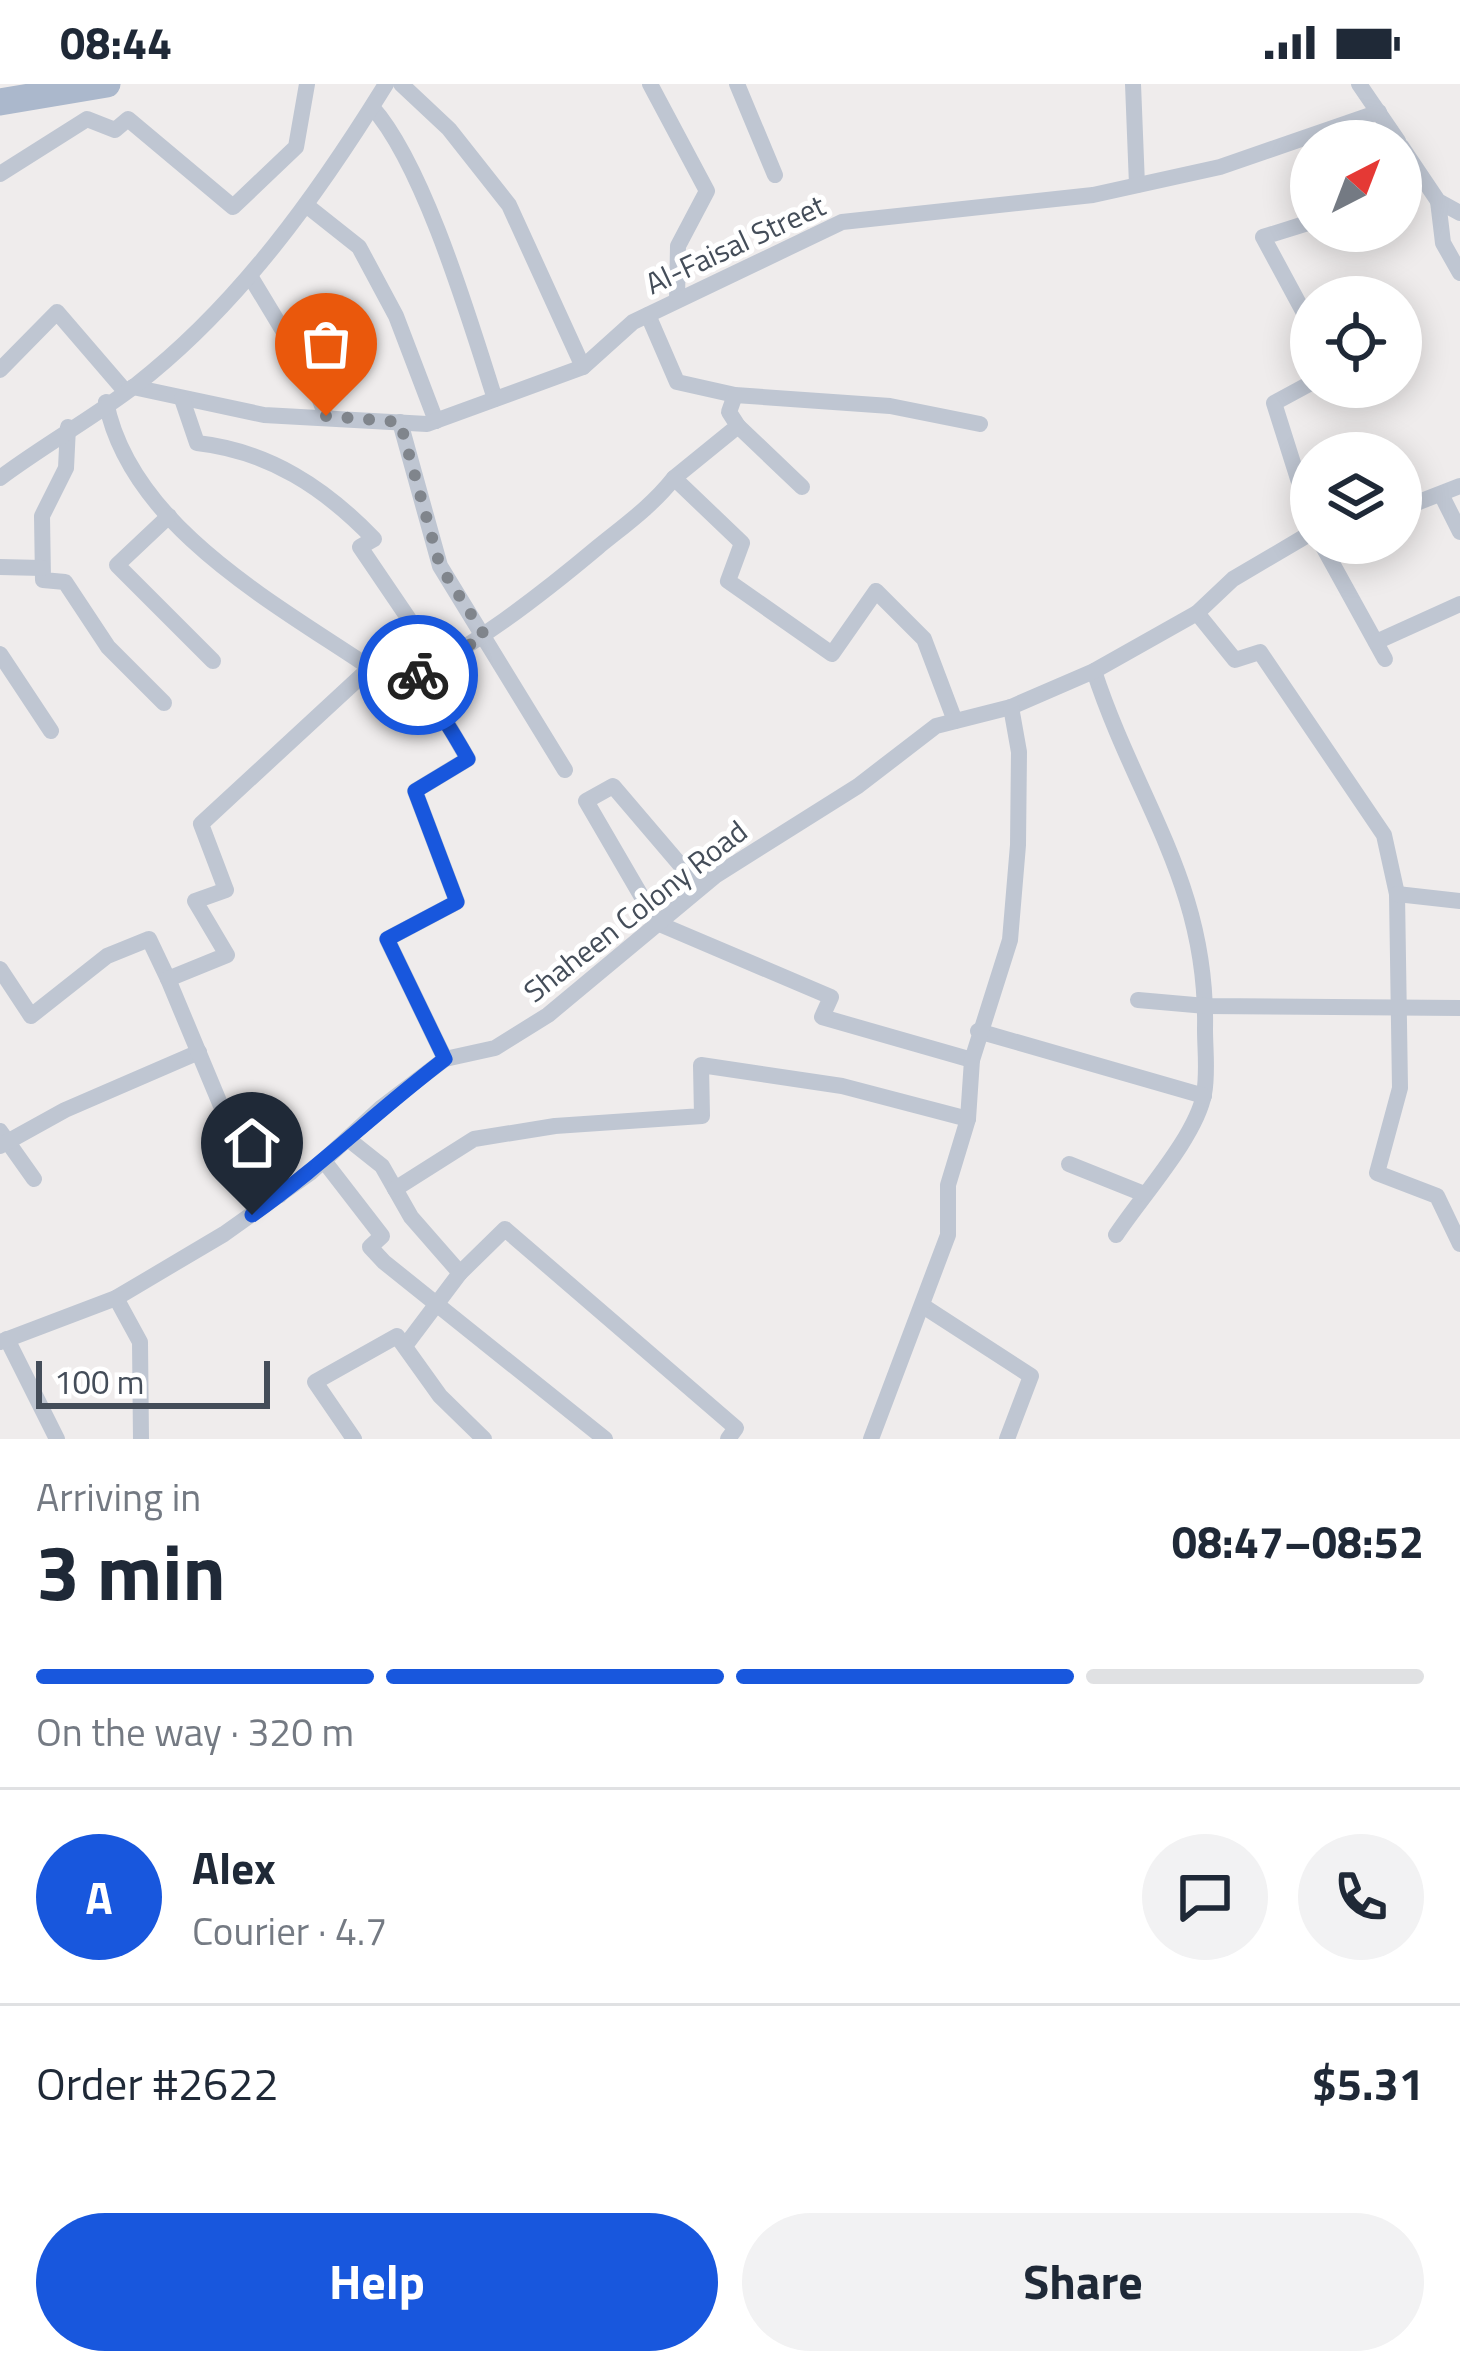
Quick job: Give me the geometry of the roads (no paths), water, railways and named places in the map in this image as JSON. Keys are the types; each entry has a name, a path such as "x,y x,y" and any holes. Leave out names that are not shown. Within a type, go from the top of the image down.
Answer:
{"main road":[{"path":"0,102 107,84"}],"street":[{"path":"0,174 88,119 116,130 128,119 233,207 296,147 307,84"},
{"path":"0,478 129,389 250,276 306,205 386,84"},
{"path":"401,84 449,129 509,205 583,367"},
{"path":"650,84 707,191 678,246 677,300"},
{"path":"736,84 775,175"},
{"path":"1133,84 1137,185"},
{"path":"1359,84 1383,120"},
{"path":"372,107 392,130 460,289 495,399"},
{"name":"Al-Faisal Street","path":"1360,120 1378,112"},
{"name":"Al-Faisal Street","path":"129,389 264,415 436,421 583,367 648,315 842,222 1137,185 1290,146"},
{"path":"1422,177 1438,201 1443,243 1460,273"},
{"path":"1438,201 1460,213"},
{"path":"306,205 358,247 395,316 436,421"},
{"path":"1290,228 1263,237 1290,287"},
{"path":"250,276 311,377 326,416"},
{"path":"0,370 57,312 129,389"},
{"path":"648,315 677,382 735,395 890,406 980,424"},
{"path":"1290,394 1274,403 1290,454"},
{"path":"735,395 729,412 738,426 802,487"},
{"path":"168,979 226,956 195,902 226,890 201,824 417,631 360,547 374,538 331,494 236,448 197,443 182,398"},
{"path":"106,402 124,463 169,516 255,593 375,669 419,690 445,720 468,759 415,791 457,902 387,939 445,1059"},
{"path":"400,422 440,566 565,770"},
{"path":"404,683 485,636 651,506 674,478 738,426"},
{"path":"68,427 66,468 42,516 43,580 65,582 109,646 164,703"},
{"path":"674,478 742,543 728,581 832,654 876,591 924,639 955,721"},
{"path":"1422,502 1460,486"},
{"path":"1442,496 1460,532"},
{"path":"169,516 117,565 213,661"},
{"name":"Shaheen Colony Road","path":"3,1340 116,1298 280,1195 445,1059 494,1048 548,1015 700,888 858,786 936,726 1011,707 1094,671 1197,613 1233,579 1290,545"},
{"path":"1333,564 1385,659"},
{"path":"0,567 42,568"},
{"path":"1376,642 1460,604"},
{"path":"1197,613 1235,660 1260,652 1338,760 1384,836 1397,894 1402,1008 1400,1088 1377,1173 1437,1196 1448,1229 1460,1244"},
{"path":"0,654 51,731"},
{"path":"1094,671 1115,737 1167,836 1188,895 1201,940 1206,1006 1204,1096 1116,1235"},
{"path":"871,1439 948,1235 948,1185 968,1119 978,1031 1010,940 1018,845 1018,752 1011,707"},
{"path":"700,888 613,786 586,801 657,923 831,997 822,1017 972,1060"},
{"path":"1397,894 1460,901"},
{"path":"0,969 32,1016 107,956 149,939 221,1106 280,1195"},
{"path":"1138,1000 1206,1006 1460,1008"},
{"path":"978,1031 1204,1096"},
{"path":"34,1179 2,1139 199,1052"},
{"path":"395,1189 474,1139 555,1126 702,1116 701,1066 842,1086 968,1119"},
{"path":"348,1138 382,1166 411,1217 460,1273"},
{"path":"324,1161 382,1236 370,1247 434,1307 604,1439"},
{"path":"1069,1164 1144,1194"},
{"path":"404,1346 460,1273 505,1229 736,1428 728,1439"},
{"path":"116,1298 140,1342 141,1439"},
{"path":"923,1306 1031,1376 1007,1439"},
{"path":"354,1439 315,1382 397,1336 440,1396 484,1439"},
{"path":"3,1340 57,1439"}]}
